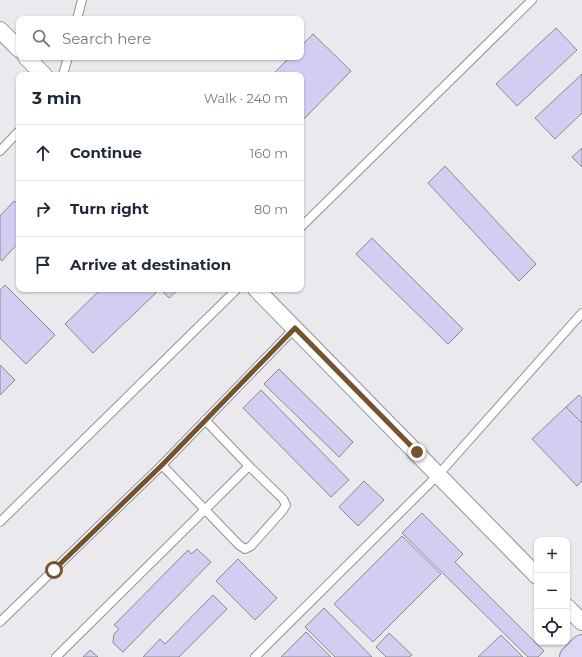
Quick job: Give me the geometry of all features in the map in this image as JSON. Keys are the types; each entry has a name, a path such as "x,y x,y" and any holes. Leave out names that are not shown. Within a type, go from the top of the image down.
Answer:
{"main road":[{"path":"571,657 582,646"}],"street":[{"path":"0,30 16,46"},
{"path":"29,60 41,72"},
{"path":"259,292 439,474 534,573"},
{"path":"569,609 582,622"}],"lane":[{"path":"78,16 82,0"},
{"path":"304,224 532,0"},
{"path":"64,72 67,60"},
{"path":"0,150 16,134"},
{"path":"0,522 234,292"},
{"path":"255,657 439,474 582,313"},
{"path":"0,622 162,465 295,328"},
{"path":"162,465 239,545 245,549 251,546 283,510 286,505 284,499 249,466 206,420"},
{"path":"56,657 249,466"}],"building":[{"path":"556,28 577,50 517,106 496,84"},
{"path":"313,34 351,71 304,119 304,72 275,72 287,60 304,60 304,43"},
{"path":"582,74 582,113 555,139 535,118"},
{"path":"582,148 582,167 572,157"},
{"path":"445,166 536,264 519,281 428,183"},
{"path":"14,201 16,203 16,245 2,261 0,259 0,216"},
{"path":"372,238 463,329 448,344 356,254"},
{"path":"5,285 55,335 26,364 0,338 0,290"},
{"path":"98,292 156,293 93,353 65,324"},
{"path":"163,292 176,292 169,298"},
{"path":"0,365 15,380 0,395"},
{"path":"279,369 353,442 339,457 264,384"},
{"path":"261,390 349,480 331,497 243,408"},
{"path":"579,395 582,398 582,423 566,407"},
{"path":"566,407 582,423 582,481 577,486 532,439"},
{"path":"364,481 384,500 358,526 339,507"},
{"path":"422,513 463,554 455,562 534,641 534,645 538,645 544,651 538,657 528,657 402,533"},
{"path":"402,536 441,574 373,642 334,604"},
{"path":"197,549 211,562 123,652 113,643 114,634 119,629 114,625 188,550 191,554"},
{"path":"238,559 277,598 255,620 216,581"},
{"path":"213,595 227,609 179,657 143,657 160,639 165,644"},
{"path":"324,608 372,657 335,657 305,627"},
{"path":"306,632 331,657 281,657"},
{"path":"389,633 412,655 409,657 386,657 376,647"},
{"path":"501,635 523,657 478,657"},
{"path":"90,650 98,657 83,657"}],"route":[{"path":"54,570 162,465 295,328 417,452"}]}
